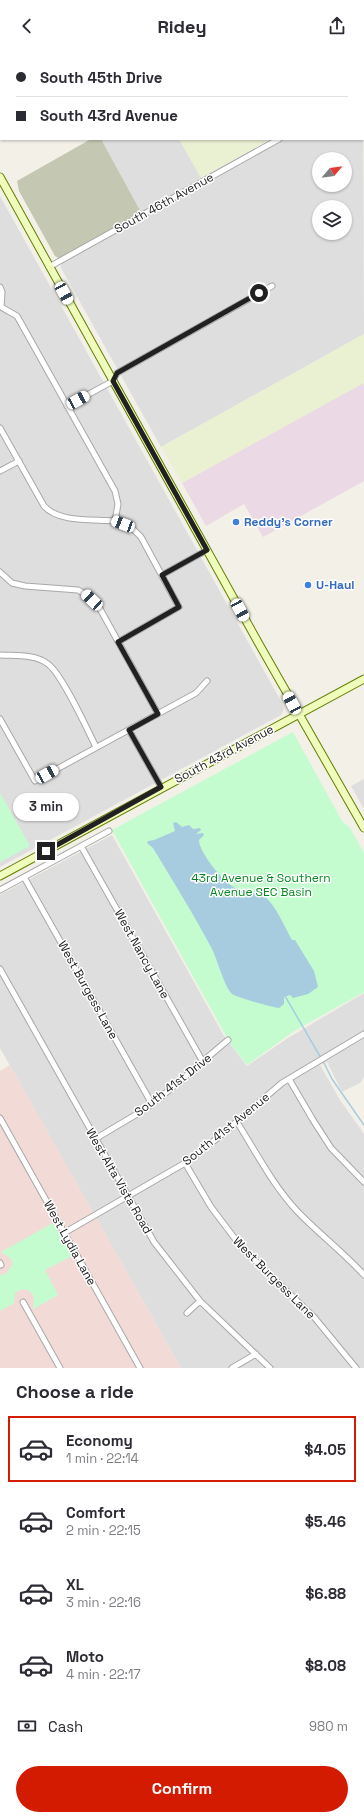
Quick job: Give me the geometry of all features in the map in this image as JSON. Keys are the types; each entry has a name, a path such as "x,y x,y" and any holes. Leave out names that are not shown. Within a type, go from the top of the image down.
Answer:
{"main road":[{"path":"0,177 298,714 364,828"},
{"name":"South 43rd Avenue","path":"0,876 161,787 364,679"}],"street":[{"name":"South 46th Avenue","path":"49,267 277,140"},
{"path":"67,406 113,381 117,373 272,286"},
{"path":"0,287 2,292 0,307 17,316 115,491 118,504 115,521"},
{"path":"0,428 44,506 49,512 62,518 115,521 131,527 141,537 162,575 179,607 118,642"},
{"path":"0,471 19,461"},
{"path":"162,575 207,550"},
{"path":"0,572 12,583 25,586 78,590 85,594 99,607 158,714"},
{"path":"0,655 28,656 49,664 60,677 96,747"},
{"path":"0,719 35,781 196,693 207,681"},
{"path":"129,730 161,787"},
{"path":"0,890 109,831"},
{"name":"West Nancy Lane","path":"81,846 202,1062"},
{"name":"West Burgess Lane","path":"24,877 152,1104"},
{"name":"West Alta Vista Road","path":"0,969 127,1197 154,1242 200,1301 270,1368"},
{"name":"South 41st Avenue","path":"64,1233 185,1164 289,1078 364,1034"},
{"name":"South 41st Drive","path":"95,1139 152,1104 228,1040"},
{"path":"289,1078 331,1148 364,1182"},
{"name":"West Lydia Lane","path":"0,1118 140,1368"},
{"path":"237,1122 258,1159 293,1205 364,1275"},
{"name":"West Burgess Lane","path":"185,1164 211,1207 242,1248 314,1317 356,1368"},
{"path":"187,1313 200,1301"},
{"path":"23,1302 60,1368"},
{"path":"232,1368 256,1354"}],"shaded area":[{"path":"89,140 102,140 141,212 60,259 55,256 19,191 17,181"},
{"path":"102,140 180,140 201,178 270,140 363,140 364,334 161,447 61,268 61,264 144,217"},
{"path":"180,140 268,140 201,178"},
{"path":"0,196 284,709 281,715 0,867"},
{"path":"364,334 364,383 182,483 161,447"},
{"path":"364,382 364,481 263,537 244,504 206,526 182,483"},
{"path":"364,779 364,809 351,786"},
{"path":"112,835 224,1036 247,1066 288,1038 364,993 364,1077 360,1083 342,1092 327,1062 320,1065 340,1100 364,1134 364,1368 181,1368 0,1048 0,895"},
{"path":"10,1065 181,1368 0,1368 0,1071"}],"green space":[{"name":"43rd Avenue & Southern Avenue SEC Basin","path":"293,732 342,821 350,828 364,853 364,992 294,1031 247,1065 230,1043 112,830"},
{"path":"0,793 30,846 0,862"},
{"path":"53,1223 72,1256 45,1270 58,1295 33,1309 34,1296 28,1290 22,1289 15,1293 14,1303 0,1311 0,1275 6,1274 13,1264 10,1258 1,1252"}],"water":[{"path":"176,822 182,827 189,825 193,829 200,828 201,830 196,834 203,833 204,835 199,840 200,846 208,860 226,881 237,889 264,896 272,904 292,940 295,940 314,971 318,987 308,994 293,998 290,995 284,997 284,1004 279,1008 232,994 226,985 212,949 198,924 153,848 147,843 148,841 175,831 173,823"}],"waterway":[{"path":"285,996 321,1058"},
{"path":"323,1061 332,1079 364,1125"}],"place":[{"name":"Reddy's Corner","path":"236,522"},
{"name":"U-Haul","path":"308,585"}],"route":[{"path":"46,851 161,787 129,730 158,714 118,642 179,607 162,575 207,550 113,381 117,373 259,293"}]}
